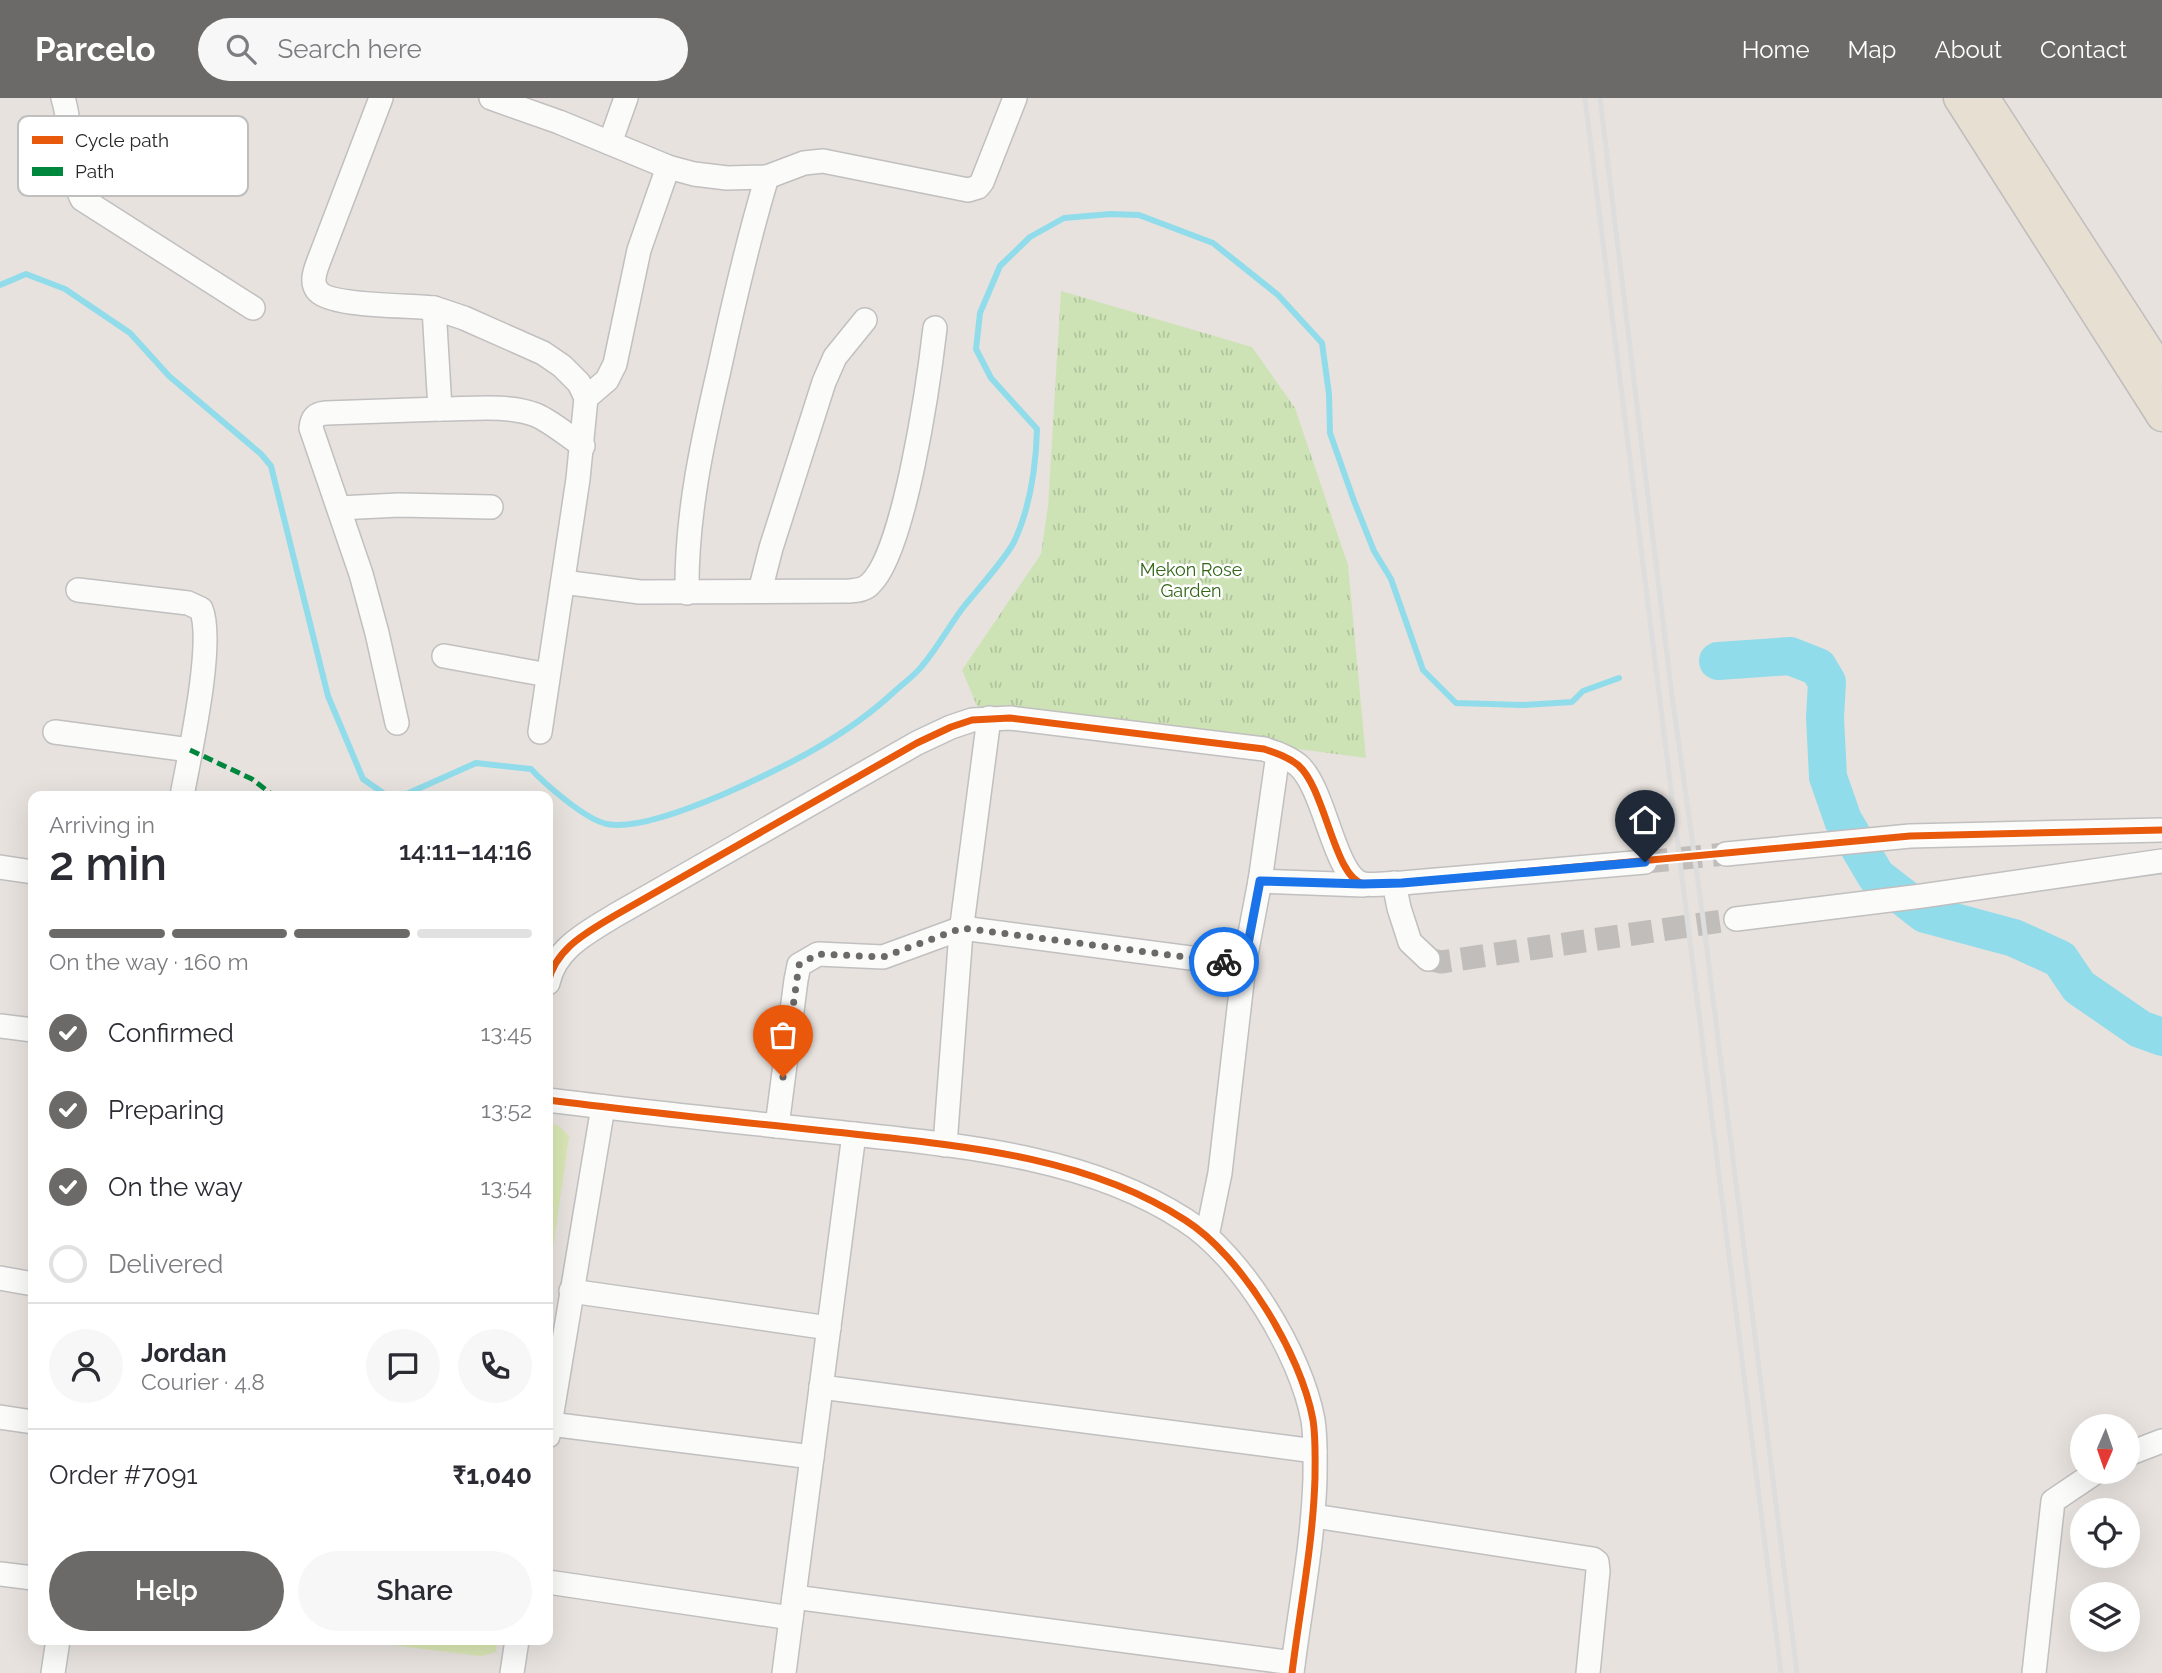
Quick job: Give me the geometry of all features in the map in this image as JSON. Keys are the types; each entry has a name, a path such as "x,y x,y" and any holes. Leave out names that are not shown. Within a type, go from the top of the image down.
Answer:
{"main road":[{"path":"1959,98 2162,416"},
{"path":"1984,98 2162,372"}],"street":[{"path":"63,98 67,116"},
{"path":"381,98 322,251 314,276 317,291 339,301 434,308 464,318 543,353 562,366 579,383 586,398 583,446 540,732"},
{"path":"491,98 559,121 668,167 694,174 767,177 804,163 823,161 957,190 974,190 978,187 1016,98"},
{"path":"610,143 626,98"},
{"path":"586,398 611,374 639,250 668,167"},
{"path":"687,593 688,540 708,419 767,177"},
{"path":"81,196 253,308"},
{"path":"434,308 440,409"},
{"path":"760,591 824,382 835,357 864,320"},
{"path":"563,582 619,590 687,593 861,590 869,586 876,578 889,550 904,508 929,377 935,328"},
{"path":"397,723 377,633 339,508 311,428 313,418 326,413 506,410 527,413 550,423 583,446"},
{"path":"339,508 399,505 491,507"},
{"path":"78,590 188,603 201,609 204,624 204,669 183,791"},
{"path":"444,656 548,675"},
{"path":"945,1145 962,928 989,718"},
{"path":"553,969 556,960 569,946 614,916 917,743 951,727 989,718 1036,720 1264,749 1278,754 1298,765 1307,775 1326,815 1342,863 1348,874 1363,884"},
{"path":"55,732 190,750"},
{"path":"1207,1236 1220,1173 1244,965 1260,881 1278,754"},
{"path":"1726,854 1910,836 2162,830"},
{"path":"1736,919 1922,896 2162,861"},
{"path":"1260,881 1394,883 1645,862"},
{"path":"0,867 28,871"},
{"path":"1394,883 1410,942 1428,959"},
{"path":"777,1126 799,965 818,954 883,957 962,928 1244,965"},
{"path":"0,1026 28,1029"},
{"path":"553,1101 854,1134 1015,1156 1060,1166 1152,1201 1186,1220 1207,1236 1242,1276 1265,1308 1293,1356 1306,1390 1313,1422 1315,1451 1314,1516 1292,1668 792,1608 553,1583"},
{"path":"553,1405 603,1107"},
{"path":"784,1673 854,1134"},
{"path":"0,1278 28,1283"},
{"path":"571,1291 829,1328"},
{"path":"821,1387 1315,1451"},
{"path":"0,1417 28,1421"},
{"path":"553,1430 812,1457"},
{"path":"2140,1449 2162,1441"},
{"path":"2034,1673 2053,1501 2078,1484"},
{"path":"1314,1516 1592,1559 1597,1562 1598,1571 1588,1673"},
{"path":"0,1574 28,1577"},
{"path":"53,1673 57,1645"},
{"path":"512,1673 516,1645"}],"green space":[{"name":"Mekon Rose Garden","path":"1061,291 1252,347 1295,408 1348,565 1366,758 977,706 962,670 1041,554 1048,506"},
{"path":"553,1124 558,1125 569,1136 553,1249"},
{"path":"391,1645 497,1645 496,1652 481,1656"}],"waterway":[{"path":"413,791 476,763 531,769 588,816 607,824 634,824 698,805 814,750 856,723 913,676 962,609 1004,558 1020,529 1031,487 1037,429 991,378 976,349 980,313 1000,266 1030,237 1064,218 1111,214 1139,215 1213,243 1278,295 1322,343 1329,394 1330,433 1354,501 1374,551 1391,579 1423,670 1456,703 1523,705 1572,702 1583,691 1619,678"},
{"path":"0,285 26,274 65,289 130,333 169,376 261,454 271,466 328,696 363,779 380,791"},
{"path":"1718,661 1790,656 1818,667 1827,682 1825,717 1828,777 1843,820 1876,876 1925,914 2014,938 2060,959 2079,987 2140,1029 2162,1037"}],"tunnel":[{"path":"1645,862 1726,854"},
{"path":"1428,959 1441,962 1736,919"}],"railway":[{"path":"1585,98 1781,1673"},
{"path":"1600,98 1671,688 1703,918 1797,1673"}],"marked path":[{"path":"190,750 252,779 268,791"}],"cycle path":[{"path":"553,969 573,943 614,916 917,743 972,720 1010,718 1264,749 1282,756 1298,765 1308,777 1345,867 1354,878 1369,885 1910,836 2162,830"},
{"path":"553,1101 925,1142 1016,1156 1104,1180 1146,1198 1185,1220 1206,1236 1227,1257 1266,1309 1296,1366 1313,1420 1314,1503 1292,1673"}],"way so far":[{"path":"783,1077 799,965 818,954 883,957 962,928 1224,962"}],"route":[{"path":"1224,962 1244,965 1260,881 1402,883 1645,862"}]}
